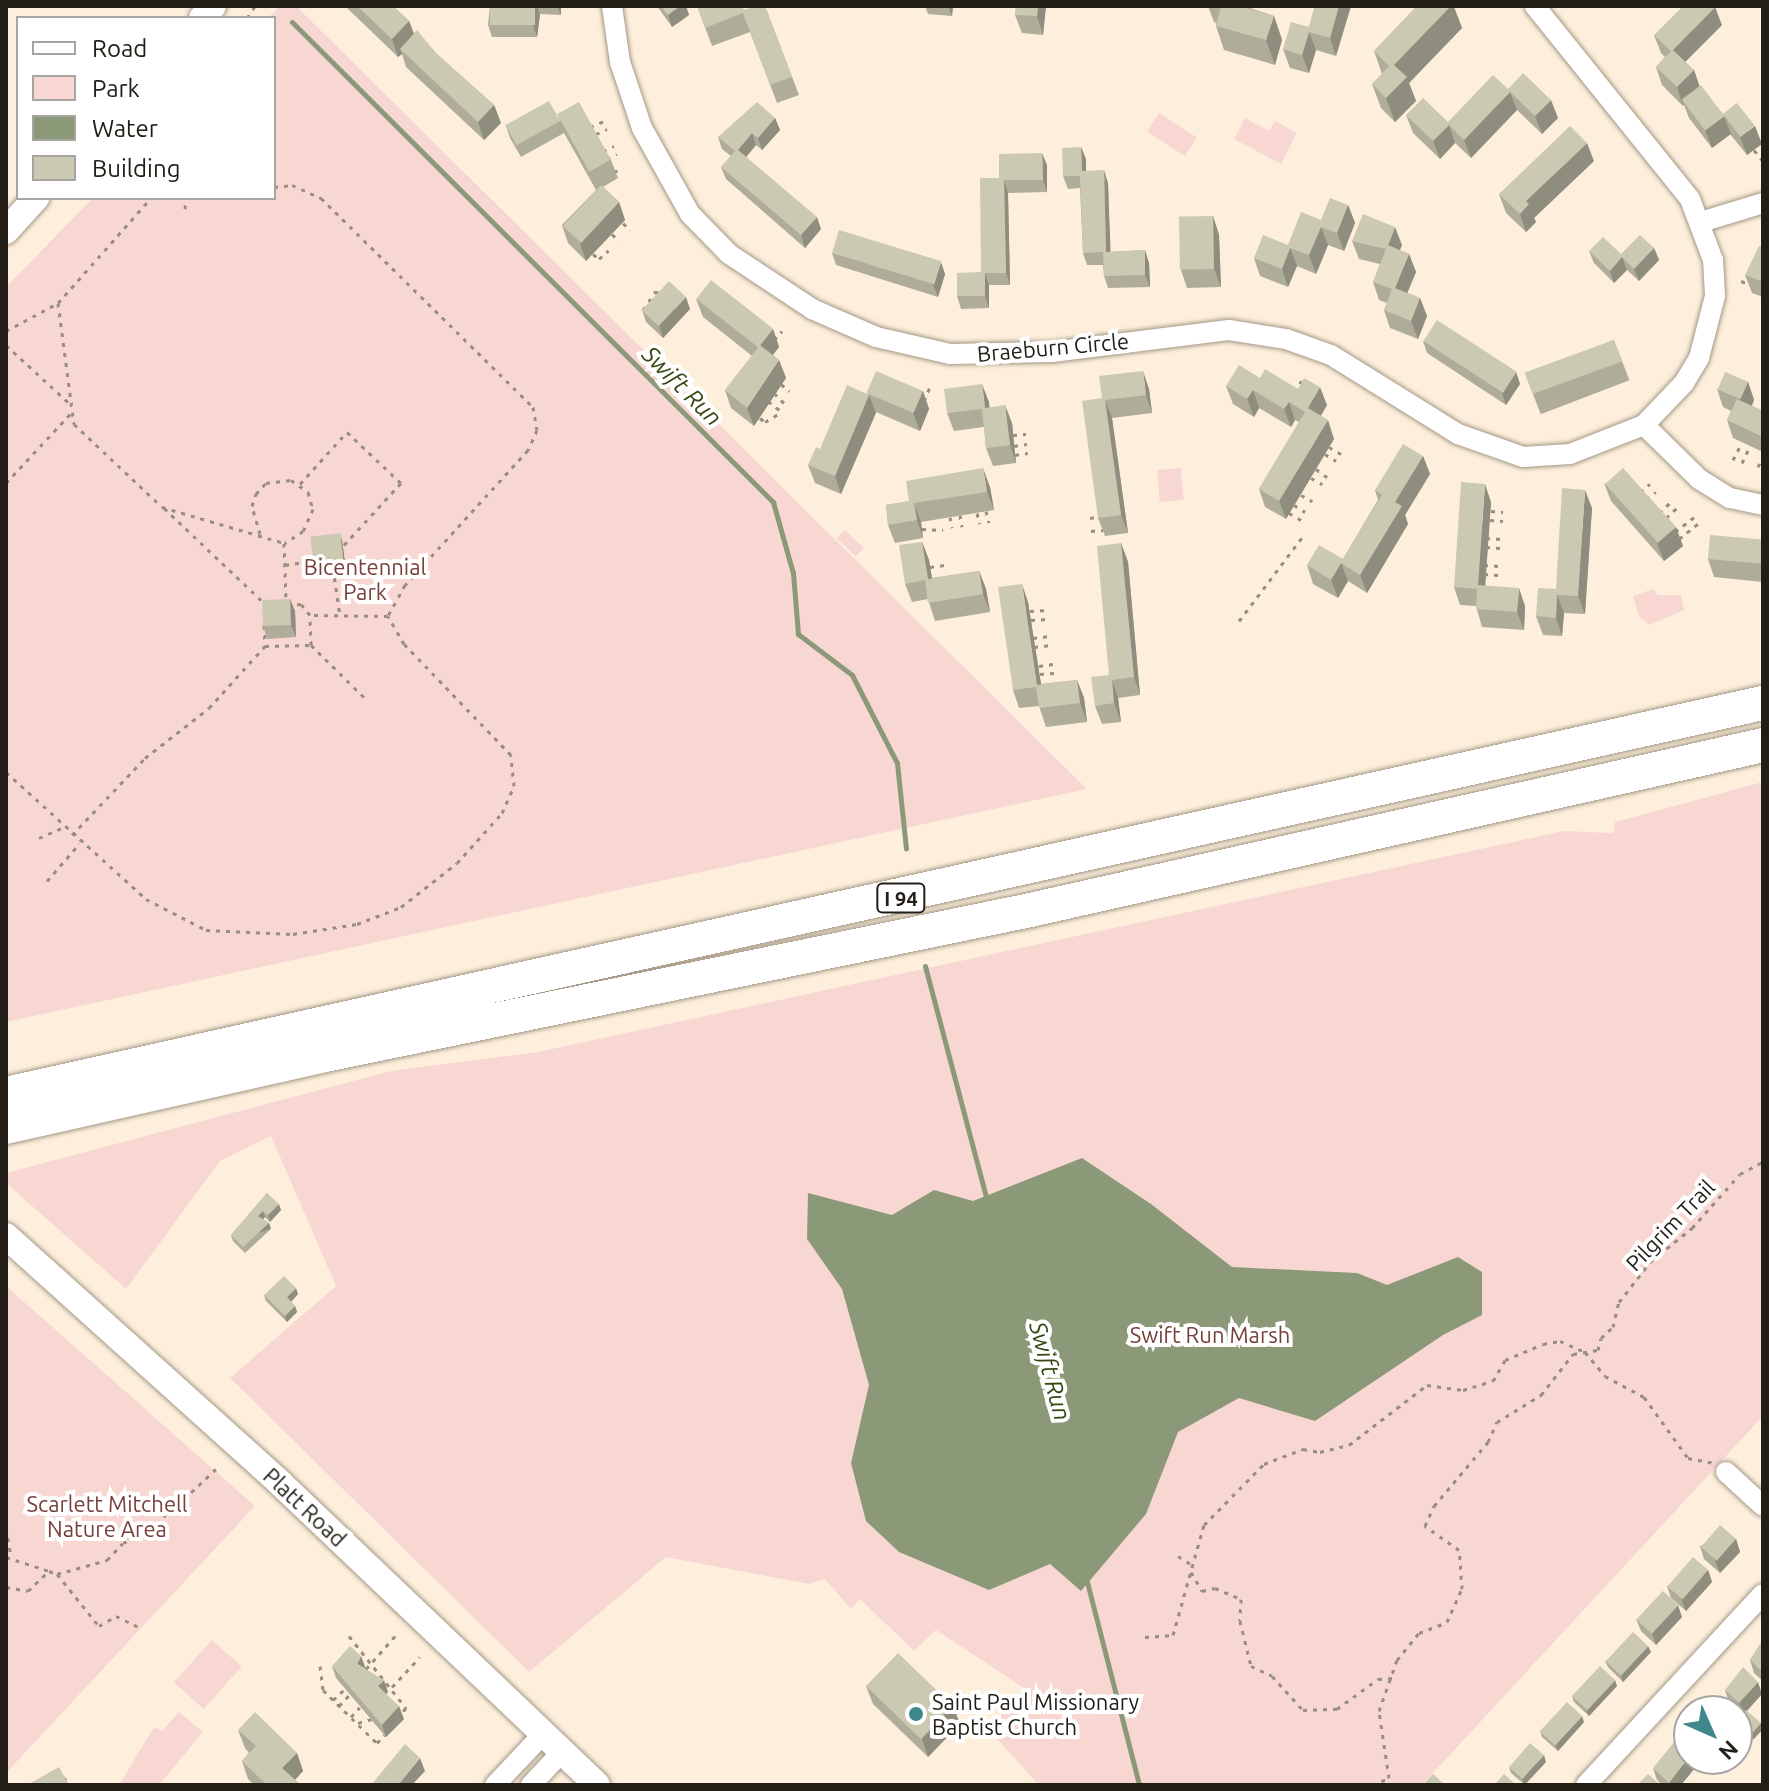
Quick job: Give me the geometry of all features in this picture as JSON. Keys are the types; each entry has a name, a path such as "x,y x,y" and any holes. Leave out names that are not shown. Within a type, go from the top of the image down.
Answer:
{"highway":[{"name":"I 94","path":"6,1094 1763,703"},
{"name":"I 94","path":"6,1127 320,1056 1026,911 1763,745"}],"main road":[{"path":"6,231 34,200"},
{"name":"Platt Road","path":"6,1236 279,1482 597,1785"}],"street":[{"name":"Braeburn Circle","path":"612,6 620,62 642,128 690,214 729,254 846,326 911,346 970,354 1052,352 1229,330 1286,339 1331,355 1458,434 1513,456 1570,454 1644,425 1684,383 1709,332 1713,260 1701,222 1674,177 1535,6"},
{"path":"1701,222 1763,203"},
{"path":"1644,425 1699,479 1730,498 1763,505"},
{"path":"1726,1472 1763,1506"},
{"path":"1586,1785 1763,1594"},
{"path":"495,1785 553,1743"},
{"path":"531,1785 553,1743"}],"path":[{"path":"590,127 604,121"},
{"path":"594,135 607,129"},
{"path":"603,151 614,146"},
{"path":"1754,150 1763,161"},
{"path":"607,159 617,154"},
{"path":"614,172 623,168"},
{"path":"276,187 292,185 321,198 533,407 537,430 528,450 405,585 388,616"},
{"path":"6,331 58,303 149,200"},
{"path":"185,209 186,200"},
{"path":"623,223 630,230"},
{"path":"612,234 619,241"},
{"path":"593,254 599,259 608,252 599,247"},
{"path":"1741,281 1754,286"},
{"path":"650,317 641,307 656,291 666,301"},
{"path":"648,300 657,310"},
{"path":"58,303 74,424 263,602 301,604 310,615 311,645 366,699"},
{"path":"773,342 782,331"},
{"path":"6,345 70,404"},
{"path":"1291,399 1301,381"},
{"path":"781,384 789,391"},
{"path":"918,394 922,385"},
{"path":"922,406 930,387"},
{"path":"774,393 784,403"},
{"path":"760,418 765,422 780,412 768,401"},
{"path":"6,483 71,413"},
{"path":"300,484 347,432 401,483 342,547"},
{"path":"1013,435 1026,434"},
{"path":"1733,460 1742,442"},
{"path":"1014,446 1027,444"},
{"path":"1742,463 1750,446"},
{"path":"1329,447 1341,454"},
{"path":"1015,455 1028,453"},
{"path":"1325,454 1336,461"},
{"path":"1758,467 1763,456"},
{"path":"1316,469 1327,477"},
{"path":"1311,478 1322,484"},
{"path":"162,507 284,543 297,536 311,517 311,499 300,484 273,480 256,494 252,506 260,534"},
{"path":"1637,495 1650,484"},
{"path":"1643,502 1656,492"},
{"path":"1301,495 1312,501"},
{"path":"1654,516 1671,502"},
{"path":"1294,505 1305,512"},
{"path":"1660,523 1678,507"},
{"path":"986,511 989,523"},
{"path":"1491,511 1503,512"},
{"path":"977,513 980,524"},
{"path":"1289,513 1301,520"},
{"path":"960,515 962,527"},
{"path":"1090,518 1103,516"},
{"path":"950,517 952,528"},
{"path":"1673,533 1694,517"},
{"path":"932,520 933,527"},
{"path":"1490,520 1503,521"},
{"path":"923,521 924,528 943,530"},
{"path":"1678,540 1701,521"},
{"path":"1091,531 1104,530"},
{"path":"1239,621 1303,536"},
{"path":"1486,538 1501,539"},
{"path":"284,543 286,605"},
{"path":"1486,547 1500,548"},
{"path":"285,565 332,558 340,616"},
{"path":"930,567 945,565"},
{"path":"1484,565 1499,566"},
{"path":"1484,574 1498,575"},
{"path":"72,835 145,758 209,708 265,646 263,602"},
{"path":"1030,611 1047,610"},
{"path":"310,615 388,616"},
{"path":"6,772 80,843 146,899 206,930 293,934 357,924 401,907 457,863 502,813 514,786 511,755 404,644 388,616"},
{"path":"1031,620 1048,619"},
{"path":"1033,638 1050,636"},
{"path":"265,646 311,645"},
{"path":"1034,647 1051,645"},
{"path":"1039,666 1053,664"},
{"path":"1040,674 1054,673"},
{"path":"39,838 64,827"},
{"path":"47,881 80,843"},
{"name":"Pilgrim Trail","path":"1372,1785 1389,1778 1379,1711 1397,1660 1419,1633 1447,1622 1462,1589 1459,1550 1425,1526 1434,1506 1488,1442 1497,1422 1541,1395 1570,1356 1600,1348 1619,1302 1651,1261 1692,1228 1740,1174 1763,1162"},
{"path":"1145,1637 1173,1635 1204,1525 1264,1464 1303,1449 1320,1452 1349,1445 1427,1385 1463,1390 1493,1381 1505,1360 1560,1341 1585,1352 1605,1376 1644,1397 1688,1458 1699,1463 1709,1460 1726,1472"},
{"path":"57,1574 107,1560 123,1543 160,1526 169,1506 184,1499 219,1466"},
{"path":"6,1528 8,1557 57,1574 99,1626 116,1616 141,1628"},
{"path":"1178,1556 1191,1564"},
{"path":"6,1587 28,1591 49,1571"},
{"path":"1191,1572 1202,1591 1215,1588 1241,1599 1251,1666 1272,1676 1303,1710 1337,1709 1378,1679 1393,1678"},
{"path":"366,1669 396,1635"},
{"path":"349,1636 406,1708 400,1715"},
{"path":"392,1687 420,1657"},
{"path":"320,1666 323,1690 377,1743 384,1735"},
{"path":"368,1683 378,1670"},
{"path":"379,1683 384,1678"},
{"path":"333,1700 346,1688"},
{"path":"339,1706 351,1692"},
{"path":"389,1705 398,1696"},
{"path":"351,1717 360,1707"},
{"path":"358,1723 373,1718"},
{"path":"58,1774 72,1785"}],"green space":[{"name":"Bicentennial Park","path":"280,6 296,6 1087,789 6,1022 6,287 91,200 276,200 276,16 270,16"},
{"path":"1159,113 1197,138 1185,156 1147,131"},
{"path":"1245,118 1269,131 1275,121 1297,133 1281,164 1234,139"},
{"path":"1181,468 1184,500 1160,502 1157,470"},
{"path":"845,530 864,548 856,557 837,539"},
{"path":"1653,589 1658,595 1681,595 1684,610 1650,625 1639,617 1633,596"},
{"name":"Swift Run Marsh","path":"1763,782 1763,1416 1422,1785 1039,1785 987,1728 1025,1689 936,1630 914,1651 860,1599 851,1609 825,1579 809,1584 666,1557 529,1672 230,1378 336,1286 271,1136 220,1161 126,1289 6,1183 6,1173 391,1071 538,1052 1564,831 1613,833 1615,822"},
{"name":"Scarlett Mitchell Nature Area","path":"6,1286 255,1506 6,1773"},
{"path":"212,1640 242,1667 204,1709 174,1682"},
{"path":"179,1712 203,1732 159,1785 119,1785 154,1727 162,1731"}],"water":[{"path":"1082,1158 1151,1204 1232,1267 1357,1273 1387,1285 1458,1257 1482,1272 1482,1315 1443,1335 1315,1421 1239,1398 1178,1432 1146,1514 1081,1591 1050,1564 989,1590 899,1552 866,1521 851,1463 869,1385 842,1289 807,1239 808,1193 892,1215 934,1190 973,1201"}],"building":[{"path":"357,6 393,6 409,21 392,39"},
{"path":"490,6 535,6 535,25 490,25"},
{"path":"661,6 680,6 668,15"},
{"path":"697,6 742,6 744,10 765,6 792,77 770,85 743,13 705,28"},
{"path":"1016,6 1038,6 1037,16 1015,15"},
{"path":"1221,6 1240,6 1274,16 1266,40 1216,26"},
{"path":"1315,6 1339,6 1330,38 1309,32 1302,55 1283,49 1291,22 1309,27"},
{"path":"1417,6 1451,6 1394,65 1407,77 1386,98 1372,84 1389,66 1374,51"},
{"path":"1683,6 1715,7 1673,50 1694,70 1677,87 1656,67 1671,51 1654,35"},
{"path":"417,30 436,53 494,105 478,122 400,49"},
{"path":"1523,73 1551,100 1535,116 1510,92 1464,140 1449,125 1433,141 1406,115 1423,98 1448,122 1493,75 1508,89"},
{"path":"1701,85 1724,116 1705,131 1682,99"},
{"path":"549,101 560,121 516,145 505,125"},
{"path":"579,102 611,160 589,172 557,114"},
{"path":"757,102 775,118 758,138 752,133 738,150 817,217 801,235 721,167 735,151 718,137"},
{"path":"1737,103 1755,126 1741,137 1723,114"},
{"path":"1570,126 1587,143 1526,201 1529,204 1520,214 1499,194"},
{"path":"1081,147 1082,171 1104,170 1106,252 1145,250 1145,275 1104,276 1103,252 1083,253 1080,176 1063,176 1062,148"},
{"path":"1042,153 1043,180 1004,180 1006,273 985,273 985,296 957,296 957,273 981,272 980,178 999,178 999,154"},
{"path":"601,185 619,202 581,243 563,226"},
{"path":"1330,198 1348,205 1337,233 1321,227 1309,255 1290,248 1282,269 1254,258 1263,235 1288,245 1301,212 1321,220"},
{"path":"1363,214 1395,227 1388,245 1409,254 1395,288 1420,298 1411,321 1384,310 1392,289 1373,282 1386,249 1352,241"},
{"path":"1213,216 1214,269 1180,270 1179,217"},
{"path":"839,230 941,261 934,284 832,253"},
{"path":"1640,235 1654,248 1634,269 1622,257 1610,271 1589,251 1603,237 1621,254"},
{"path":"1759,246 1763,247 1763,282 1745,275"},
{"path":"711,280 773,329 758,348 696,299"},
{"path":"669,281 686,297 659,326 642,310"},
{"path":"1437,320 1517,372 1503,393 1423,341"},
{"path":"1614,340 1622,362 1533,394 1525,372"},
{"path":"760,345 779,360 747,408 725,390"},
{"path":"1239,365 1260,378 1265,369 1298,389 1304,378 1320,387 1308,408 1328,420 1279,501 1259,489 1305,412 1289,402 1284,409 1253,390 1247,399 1226,386"},
{"path":"876,371 923,391 914,413 867,393"},
{"path":"1143,371 1146,395 1105,400 1121,515 1098,518 1082,401 1102,398 1099,376"},
{"path":"1725,372 1748,382 1741,399 1718,389"},
{"path":"982,384 985,408 1005,405 1010,445 986,448 982,409 947,413 944,389"},
{"path":"847,385 869,395 835,476 808,465 816,447 820,449"},
{"path":"1737,399 1763,411 1763,437 1727,420"},
{"path":"1403,444 1423,456 1395,502 1402,506 1360,575 1341,563 1331,580 1307,565 1319,545 1343,559 1382,495 1375,490"},
{"path":"983,468 987,492 914,503 917,520 888,525 886,505 909,501 906,481"},
{"path":"1623,468 1676,527 1658,543 1605,484"},
{"path":"1461,482 1485,484 1478,585 1519,588 1517,612 1476,609 1477,589 1454,587"},
{"path":"1562,488 1585,490 1578,596 1557,595 1556,618 1536,616 1538,588 1556,589"},
{"path":"340,533 344,564 314,567 310,537"},
{"path":"1710,535 1763,540 1761,564 1708,559"},
{"path":"922,542 928,579 979,571 983,594 928,603 925,580 905,584 899,545"},
{"path":"1121,543 1134,677 1112,680 1114,703 1095,706 1091,677 1109,675 1097,546"},
{"path":"1022,584 1037,685 1077,680 1080,703 1039,708 1036,687 1013,690 998,587"},
{"path":"290,599 291,625 263,626 262,600"},
{"path":"267,1193 279,1204 268,1215 263,1211 258,1216 269,1223 243,1247 231,1235"},
{"path":"284,1276 296,1288 287,1297 295,1306 285,1316 264,1295"},
{"path":"1720,1525 1736,1539 1717,1561 1701,1547"},
{"path":"1693,1557 1708,1570 1683,1600 1667,1586"},
{"path":"1663,1591 1678,1605 1652,1634 1636,1620"},
{"path":"1633,1632 1648,1646 1621,1676 1606,1661"},
{"path":"1763,1640 1763,1672 1750,1660"},
{"path":"350,1646 361,1656 357,1664 384,1680 378,1686 399,1706 382,1725 332,1666"},
{"name":"Saint Paul Missionary Baptist Church","path":"898,1653 953,1706 921,1739 866,1686"},
{"path":"1600,1666 1615,1680 1587,1710 1572,1696"},
{"path":"1743,1667 1758,1682 1746,1695 1730,1695 1725,1690"},
{"path":"1567,1702 1582,1716 1555,1746 1540,1731"},
{"path":"255,1712 297,1753 282,1768 301,1785 267,1785 242,1761 256,1746 238,1730"},
{"path":"1753,1716 1761,1723 1753,1732"},
{"path":"1530,1743 1544,1755 1523,1779 1509,1767"},
{"path":"1673,1743 1675,1775 1669,1783 1653,1768"},
{"path":"405,1744 420,1758 398,1785 371,1785"},
{"path":"59,1767 69,1785 27,1785"},
{"path":"1433,1774 1445,1785 1423,1785"},
{"path":"1504,1774 1516,1785 1494,1785"},
{"path":"1648,1774 1660,1785 1637,1785"}],"waterway":[{"name":"Swift Run","path":"292,22 773,502 793,573 798,634 852,675 897,763 906,849"},
{"name":"Swift Run","path":"925,966 987,1201"},
{"name":"Swift Run","path":"1086,1578 1139,1785"}],"place":[{"name":"Saint Paul Missionary Baptist Church","path":"916,1714"}]}
